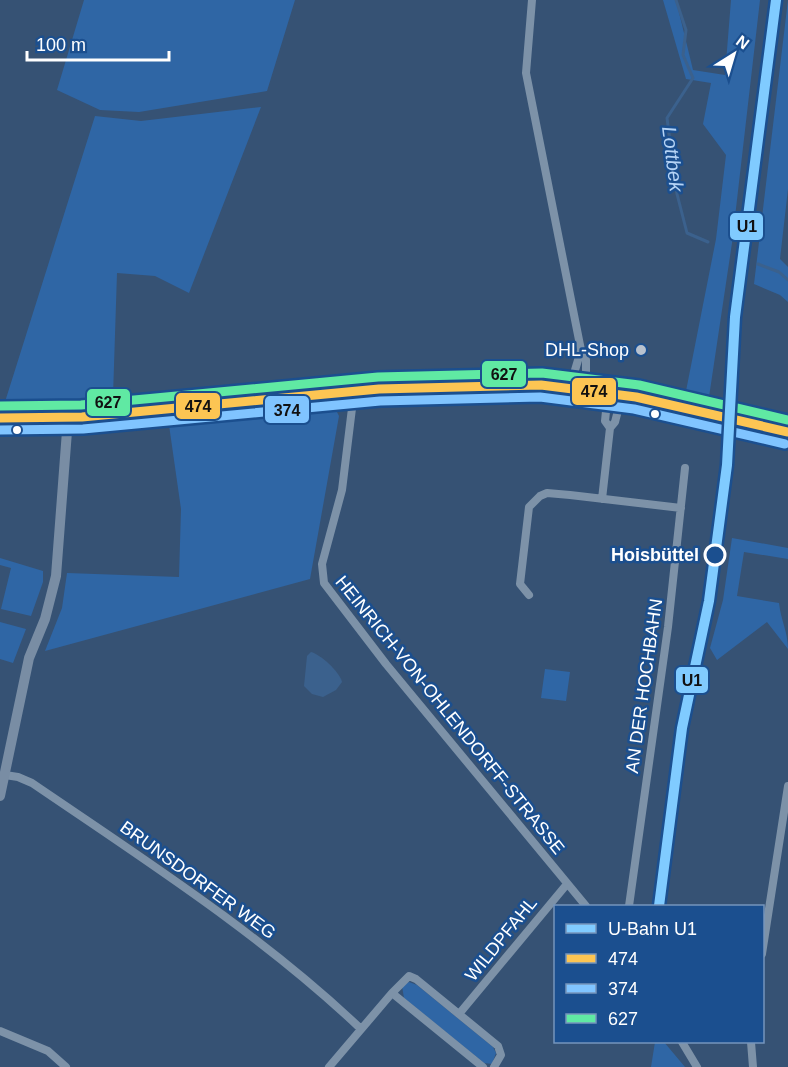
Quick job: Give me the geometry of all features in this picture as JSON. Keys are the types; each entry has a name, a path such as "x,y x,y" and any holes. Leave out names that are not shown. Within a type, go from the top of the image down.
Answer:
{"main road":[{"path":"0,418 68,418 354,392 487,384 570,387 608,392 788,432"}],"street":[{"path":"532,0 526,73 581,350 586,360 586,389"},
{"path":"570,387 581,350"},
{"name":"HEINRICH-VON-OHLENDORFF-STRASSE","path":"354,392 342,490 322,564 324,583 386,664 585,905"},
{"path":"608,392 605,421 610,428"},
{"path":"602,499 610,428 615,422 622,395"},
{"path":"0,796 29,658 45,619 56,576 68,418"},
{"name":"AN DER HOCHBAHN","path":"629,905 668,627 685,468"},
{"path":"529,595 520,584 524,532 533,502 547,493 681,508"},
{"name":"BRUNSDORFER WEG","path":"5,775 32,783 137,854 304,976 362,1029"},
{"path":"764,941 788,786"},
{"name":"WILDPFAHL","path":"459,1014 567,884"},
{"path":"329,1067 404,978 412,976 500,1048 501,1055 494,1067"},
{"path":"392,993 483,1067"},
{"path":"0,1031 48,1051 66,1067"},
{"path":"683,1043 697,1067"},
{"path":"751,1043 753,1067"}],"shaded area":[{"path":"84,0 295,0 267,91 139,112 100,110 57,90"},
{"path":"663,0 676,0 693,70 725,75 731,0 760,0 732,243 709,397 686,391 716,239 726,155 703,124 711,83 686,79"},
{"path":"788,0 788,189 780,259 788,267 788,302 780,295 754,284"},
{"path":"261,107 189,293 155,276 117,273 113,396 4,405 95,116 141,121"},
{"path":"334,406 339,416 310,579 45,651 62,608 67,573 179,577 181,509 168,418"},
{"path":"732,538 788,548 788,559 744,552 737,596 779,603 788,649 767,622 717,660 710,648 723,600"},
{"path":"0,558 43,571 43,582 31,616 1,609 11,568 0,565"},
{"path":"0,622 26,629 13,663 0,659"},
{"path":"311,652 329,664 338,673 342,682 336,690 323,697 312,694 304,686 307,656"},
{"path":"545,669 570,672 566,701 541,698"},
{"path":"409,982 417,985 493,1047 496,1053 492,1064 484,1063 404,998 402,986"},
{"path":"655,1043 665,1043 685,1067 651,1067"}],"waterway":[{"name":"Lottbek","path":"676,0 686,30 683,55 693,78 667,118 677,194 687,233 708,242"},
{"name":"Lottbek","path":"758,264 779,272 788,280"}],"metro line":[{"name":"U1","path":"659,905 682,728 709,601 727,465 735,317 776,0"}],"transit line":[{"name":"627","path":"0,406 81,405 378,377 542,373 639,385 788,420"},
{"name":"474","path":"0,418 82,417 379,389 541,385 636,397 788,432"},
{"name":"374","path":"0,430 83,429 380,401 540,397 634,409 785,444"}],"place":[{"name":"DHL-Shop","path":"641,350"},
{"name":"Hoisbüttel","path":"715,555"}]}
